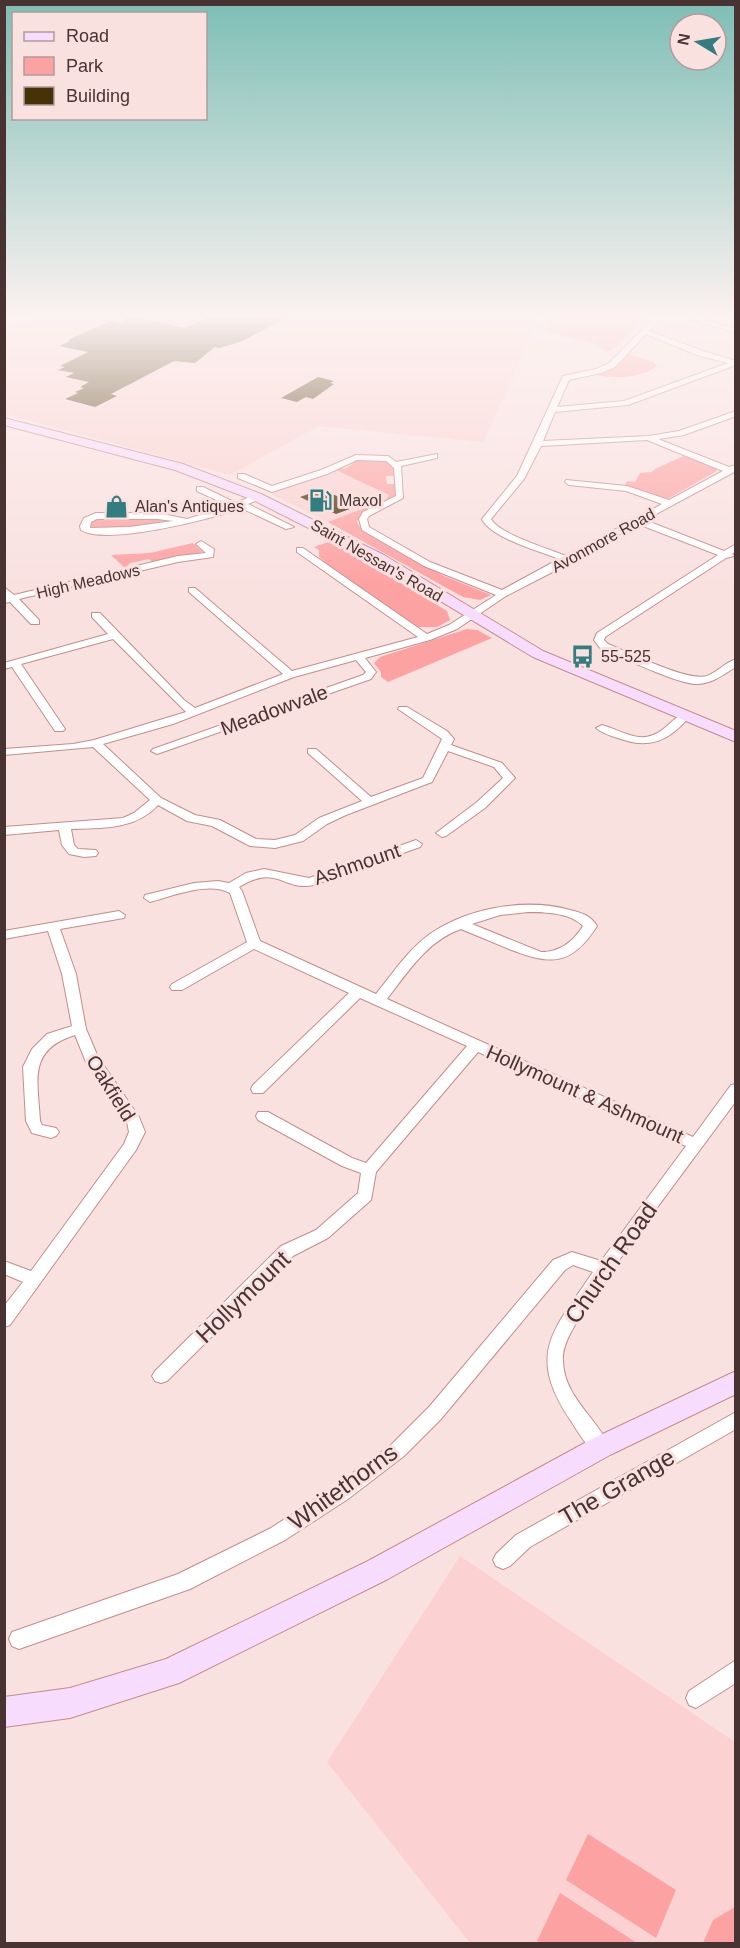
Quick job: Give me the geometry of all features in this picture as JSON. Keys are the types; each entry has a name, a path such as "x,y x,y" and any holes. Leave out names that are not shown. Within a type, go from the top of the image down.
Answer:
{"main road":[{"name":"Saint Nessan's Road","path":"4,421 179,467 257,497 355,545 559,664 735,737"},
{"path":"4,1712 70,1702 169,1673 378,1570 601,1447 735,1382"}],"street":[{"path":"556,405 521,477 486,519 489,525 500,532 569,560"},
{"path":"554,411 608,405"},
{"path":"538,444 648,438 681,433 735,413"},
{"path":"648,438 732,468"},
{"path":"241,476 267,488 277,488 324,472 352,454 379,458 397,464 434,456"},
{"path":"397,464 399,498 371,510 363,519 365,528 427,564 503,594"},
{"name":"Avonmore Road","path":"472,615 503,594 569,560 732,468"},
{"path":"569,482 627,489 669,503"},
{"path":"200,489 289,527"},
{"path":"186,521 158,516 96,516 87,520 85,526 91,531 116,531 186,521 215,514 257,497"},
{"path":"639,521 730,557"},
{"name":"High Meadows","path":"7,596 210,555 211,551 201,544"},
{"path":"735,547 730,557 601,634 598,640 603,646 689,680 711,678 735,662"},
{"path":"300,550 426,638"},
{"name":"Meadowvale","path":"192,590 290,675"},
{"name":"High Meadows","path":"7,596 35,622"},
{"name":"Meadowvale","path":"96,615 180,702 193,712"},
{"name":"Meadowvale","path":"4,752 73,747 95,743 169,722 290,675 426,638 453,627 472,615"},
{"path":"59,729 10,665 115,635"},
{"name":"Meadowvale","path":"157,751 367,677 371,672 359,657"},
{"path":"95,743 157,800 191,818 216,823 260,845 299,838 323,821 369,801 428,780 448,739 443,733 403,709"},
{"path":"602,728 630,739 651,742 659,739 685,716"},
{"path":"442,833 481,805 509,778 498,765 446,747"},
{"path":"312,751 369,801"},
{"path":"4,831 121,822 145,813 157,800"},
{"path":"64,826 66,841 71,851 79,855 92,853"},
{"name":"Ashmount","path":"150,898 211,884 231,887 249,876 263,872 273,872 297,882 310,882 416,843"},
{"path":"231,887 236,891 254,944 476,1045"},
{"path":"378,1000 437,935 460,924 502,910 530,907 556,909 583,917 590,926 582,939 568,952 548,957 538,956 460,924"},
{"path":"4,935 119,915"},
{"name":"Oakfield","path":"4,1320 131,1146 137,1132 134,1121 91,1058 79,1029 69,974 53,927"},
{"path":"177,987 254,944"},
{"path":"258,1089 358,991"},
{"path":"51,1132 38,1129 33,1121 30,1067 37,1053 52,1037 79,1029"},
{"name":"Hollymount & Ashmount","path":"476,1045 695,1144"},
{"name":"Hollymount","path":"161,1376 287,1251 322,1234 365,1196 369,1170 476,1045"},
{"name":"Church Road","path":"601,1447 570,1403 560,1383 554,1360 558,1342 604,1269 734,1094"},
{"path":"263,1116 347,1162 369,1170"},
{"name":"Whitethorns","path":"19,1639 183,1582 278,1534 341,1493 399,1450 435,1413 559,1264 572,1258 604,1269"},
{"path":"4,1267 34,1279"},
{"name":"The Grange","path":"503,1560 523,1541 735,1420"},
{"path":"696,1698 735,1670"}],"shaded area":[{"path":"5,405 500,405 483,442 319,426 230,475 5,414"},
{"path":"337,470 389,495 386,500 328,522 271,494"},
{"path":"460,1556 735,1742 735,1943 470,1943 327,1762"}],"green space":[{"path":"683,456 715,467 717,471 669,498 624,487 627,481 635,482 640,473 652,472"},
{"path":"356,459 388,461 393,466 394,476 386,476 387,484 395,484 396,496 394,498 372,506 359,517 357,522 362,530 444,576 491,595 480,600 463,597 328,522 386,500 389,495 334,469 338,467 344,469 354,463 349,461"},
{"path":"100,518 168,520 139,527 93,529 89,527 88,523"},
{"path":"331,541 447,611 450,620 437,627 418,627 322,562 324,561 319,557 319,550 314,547"},
{"path":"193,543 203,552 154,563 149,559 130,563 125,568 111,555 150,553"},
{"path":"467,629 477,630 492,638 388,682 381,677 381,672 374,663 380,657"},
{"path":"588,1834 676,1890 656,1938 566,1880"},
{"path":"560,1893 637,1943 541,1943 537,1941"},
{"path":"735,1907 735,1943 703,1943 713,1920"}],"building":[{"name":"Maxol","path":"322,489 358,506 336,514 300,497"}],"place":[{"name":"Maxol","path":"321,500"},
{"name":"Alan's Antiques","path":"117,506"},
{"name":"55-525","path":"583,656"}]}
